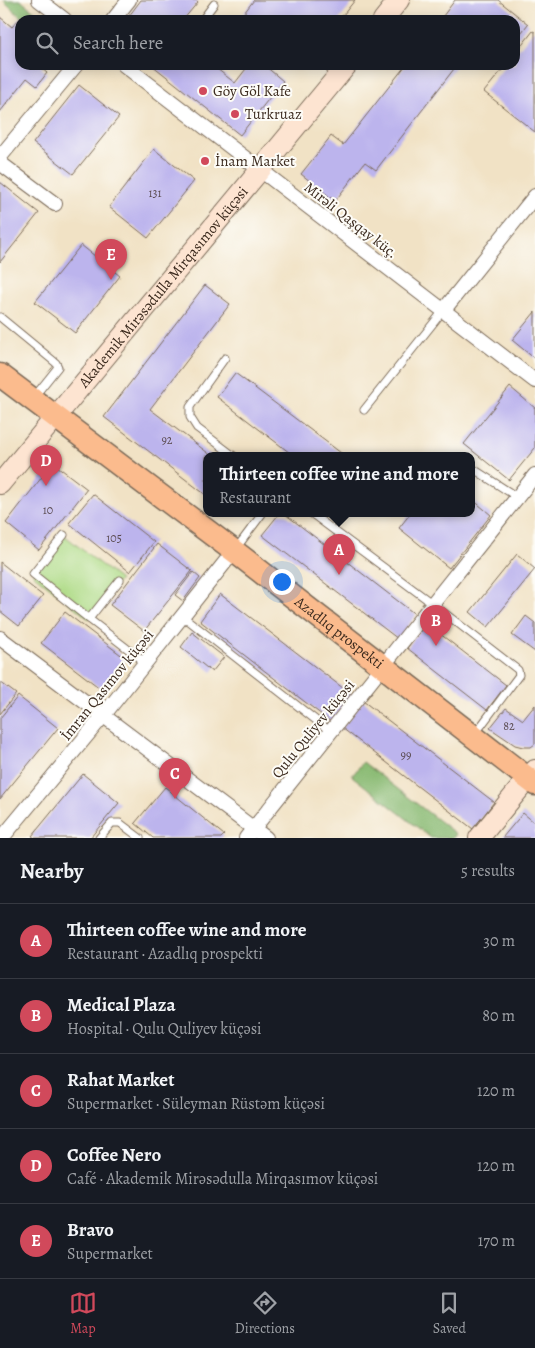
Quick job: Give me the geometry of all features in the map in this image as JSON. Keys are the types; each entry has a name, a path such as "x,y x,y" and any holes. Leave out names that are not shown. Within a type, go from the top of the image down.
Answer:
{"main road":[{"name":"Azadlıq prospekti","path":"0,375 234,551 473,736 533,777"}],"street":[{"path":"39,0 58,15"},
{"path":"117,15 129,0"},
{"path":"387,15 399,0"},
{"path":"0,157 72,70"},
{"name":"Mirəli Qaşqay küç.","path":"131,70 535,381"},
{"name":"Akademik Mirəsədulla Mirqasımov küçəsi","path":"0,484 342,70"},
{"path":"0,163 55,204"},
{"path":"443,311 535,196"},
{"name":"Qulu Quliyev küçəsi","path":"250,833 535,475"},
{"name":"İmran Qasımov küçəsi","path":"3,831 104,716 184,617 234,551"},
{"path":"0,638 104,716 250,833 266,838"},
{"path":"479,838 533,777"}],"lane":[{"path":"205,15 213,1"},
{"path":"364,410 443,311"},
{"path":"0,317 56,363 58,367 32,399"},
{"path":"225,358 190,407 190,417 196,428 229,452"},
{"path":"475,470 517,497"},
{"path":"234,551 260,517"},
{"path":"316,517 518,670 519,676 473,736"},
{"path":"64,535 33,574 146,663"},
{"path":"89,619 120,580"},
{"path":"184,617 332,732"},
{"path":"99,838 112,823 120,823 140,838"}],"green space":[{"path":"3,0 20,0 40,15 19,15"},
{"path":"64,535 120,580 89,619 33,574"},
{"path":"363,762 456,834 453,838 431,838 352,776"}],"building":[{"path":"141,0 196,0 198,2 187,15 130,15"},
{"path":"254,0 355,0 343,15 247,15 244,13"},
{"path":"455,0 498,0 517,15 444,15"},
{"path":"0,17 12,27 15,24 15,70 43,70 47,73 37,86 27,78 0,112"},
{"path":"520,18 528,24 520,34"},
{"path":"533,31 535,32 535,132 484,92 502,70 520,70 520,48"},
{"path":"158,70 218,70 235,83 245,70 270,70 283,81 240,135"},
{"path":"402,70 453,70 376,170 365,162 335,201 301,174 331,136 343,145"},
{"path":"79,85 119,117 73,174 33,143"},
{"path":"154,149 194,181 148,238 109,207"},
{"path":"0,182 39,213 0,262"},
{"path":"81,245 120,276 75,333 35,302"},
{"path":"205,285 230,304 150,409 207,452 203,452 203,493 104,417"},
{"path":"535,312 535,359 512,340"},
{"path":"235,373 340,452 289,452 217,397"},
{"path":"510,387 535,408 535,448 509,480 464,444"},
{"path":"53,463 87,489 39,550 6,523"},
{"path":"93,494 154,542 130,572 69,523"},
{"path":"475,502 491,515 449,568 399,528 408,517 475,517"},
{"path":"277,517 289,517 416,615 398,639 262,535"},
{"path":"157,544 192,571 144,631 110,605"},
{"path":"517,554 535,569 488,627 470,612"},
{"path":"0,562 43,596 19,626 0,611"},
{"path":"193,572 200,578 183,601 175,595"},
{"path":"220,594 352,695 331,722 200,621"},
{"path":"65,612 125,658 101,689 41,643"},
{"path":"526,616 535,623 535,652 512,635"},
{"path":"426,623 506,685 487,710 407,648"},
{"path":"192,632 224,657 212,672 181,647"},
{"path":"0,682 16,694 0,714"},
{"path":"18,696 58,728 0,799 0,718"},
{"path":"363,701 494,802 473,829 342,728"},
{"path":"535,705 535,744 531,747 515,745 490,728 506,708 523,720"},
{"path":"83,774 119,803 90,838 35,838 32,836"},
{"path":"165,787 224,835 221,838 153,838 135,823"},
{"path":"523,813 535,823 535,838 502,838"}],"place":[{"name":"Göy Göl Kafe","path":"203,91"},
{"name":"Turkruaz","path":"235,114"},
{"name":"İnam Market","path":"205,161"},
{"name":"Bravo","path":"111,280"},
{"name":"Coffee Nero","path":"46,486"},
{"name":"Thirteen coffee wine and more","path":"339,575"},
{"name":"Medical Plaza","path":"436,646"},
{"name":"Rahat Market","path":"175,799"}]}
